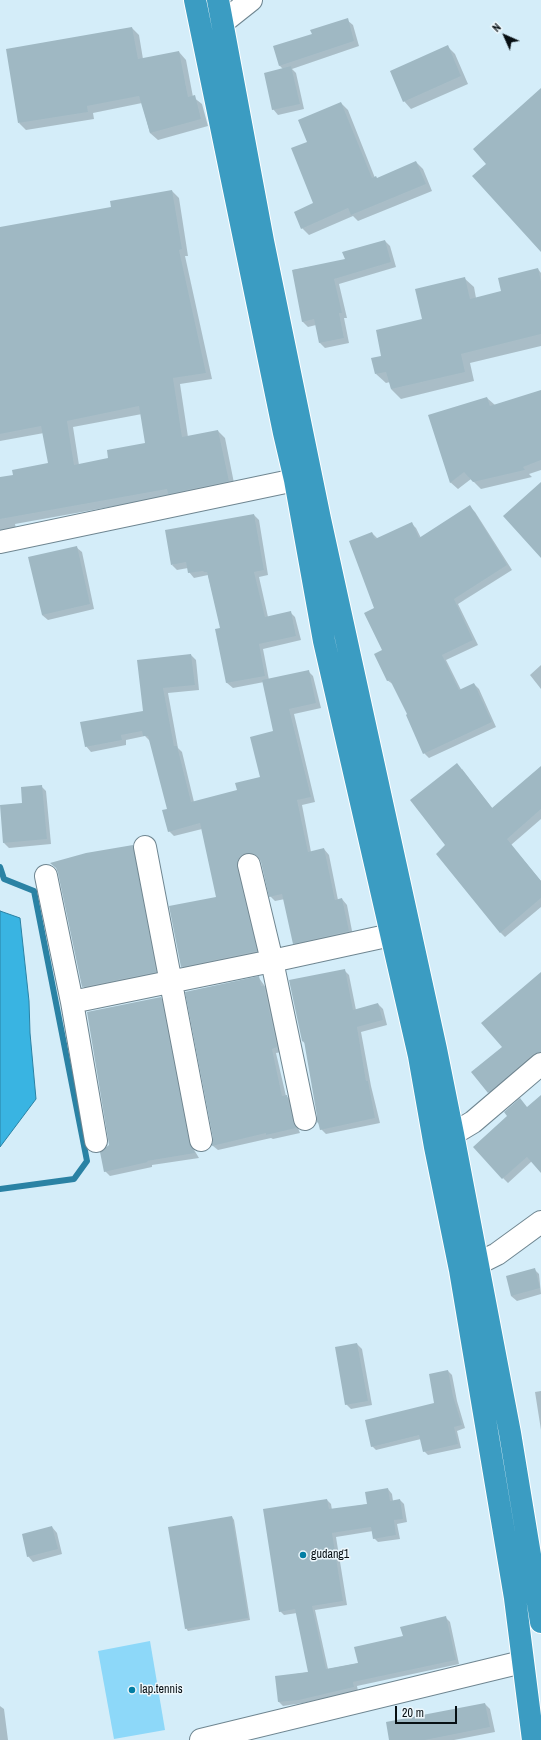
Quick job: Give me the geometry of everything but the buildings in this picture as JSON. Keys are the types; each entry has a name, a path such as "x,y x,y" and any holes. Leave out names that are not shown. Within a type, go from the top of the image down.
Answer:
{"highway":[{"path":"195,0 272,380 295,480 324,641 419,1056 435,1147 460,1270 515,1598 533,1740"},
{"path":"218,0 263,240 321,527 436,1049 453,1134 510,1434 541,1622"}],"street":[{"path":"222,23 251,0"},
{"path":"0,542 295,480"},
{"path":"145,847 201,1140"},
{"path":"249,865 272,961 305,1119"},
{"path":"46,876 72,1002 96,1141"},
{"path":"72,1002 391,935"},
{"path":"453,1134 473,1122 541,1064"},
{"path":"477,1264 497,1254 541,1222"},
{"path":"200,1740 522,1662"}],"shaded area":[{"path":"0,911 20,918 29,1001 30,1033 36,1099 0,1147"},
{"name":"lap.tennis","path":"150,1641 165,1730 114,1739 98,1651"}],"waterway":[{"path":"0,867 4,879 34,891 87,1161 74,1179 0,1189"}],"place":[{"name":"gudang1","path":"303,1555"},
{"name":"lap.tennis","path":"132,1690"}]}
